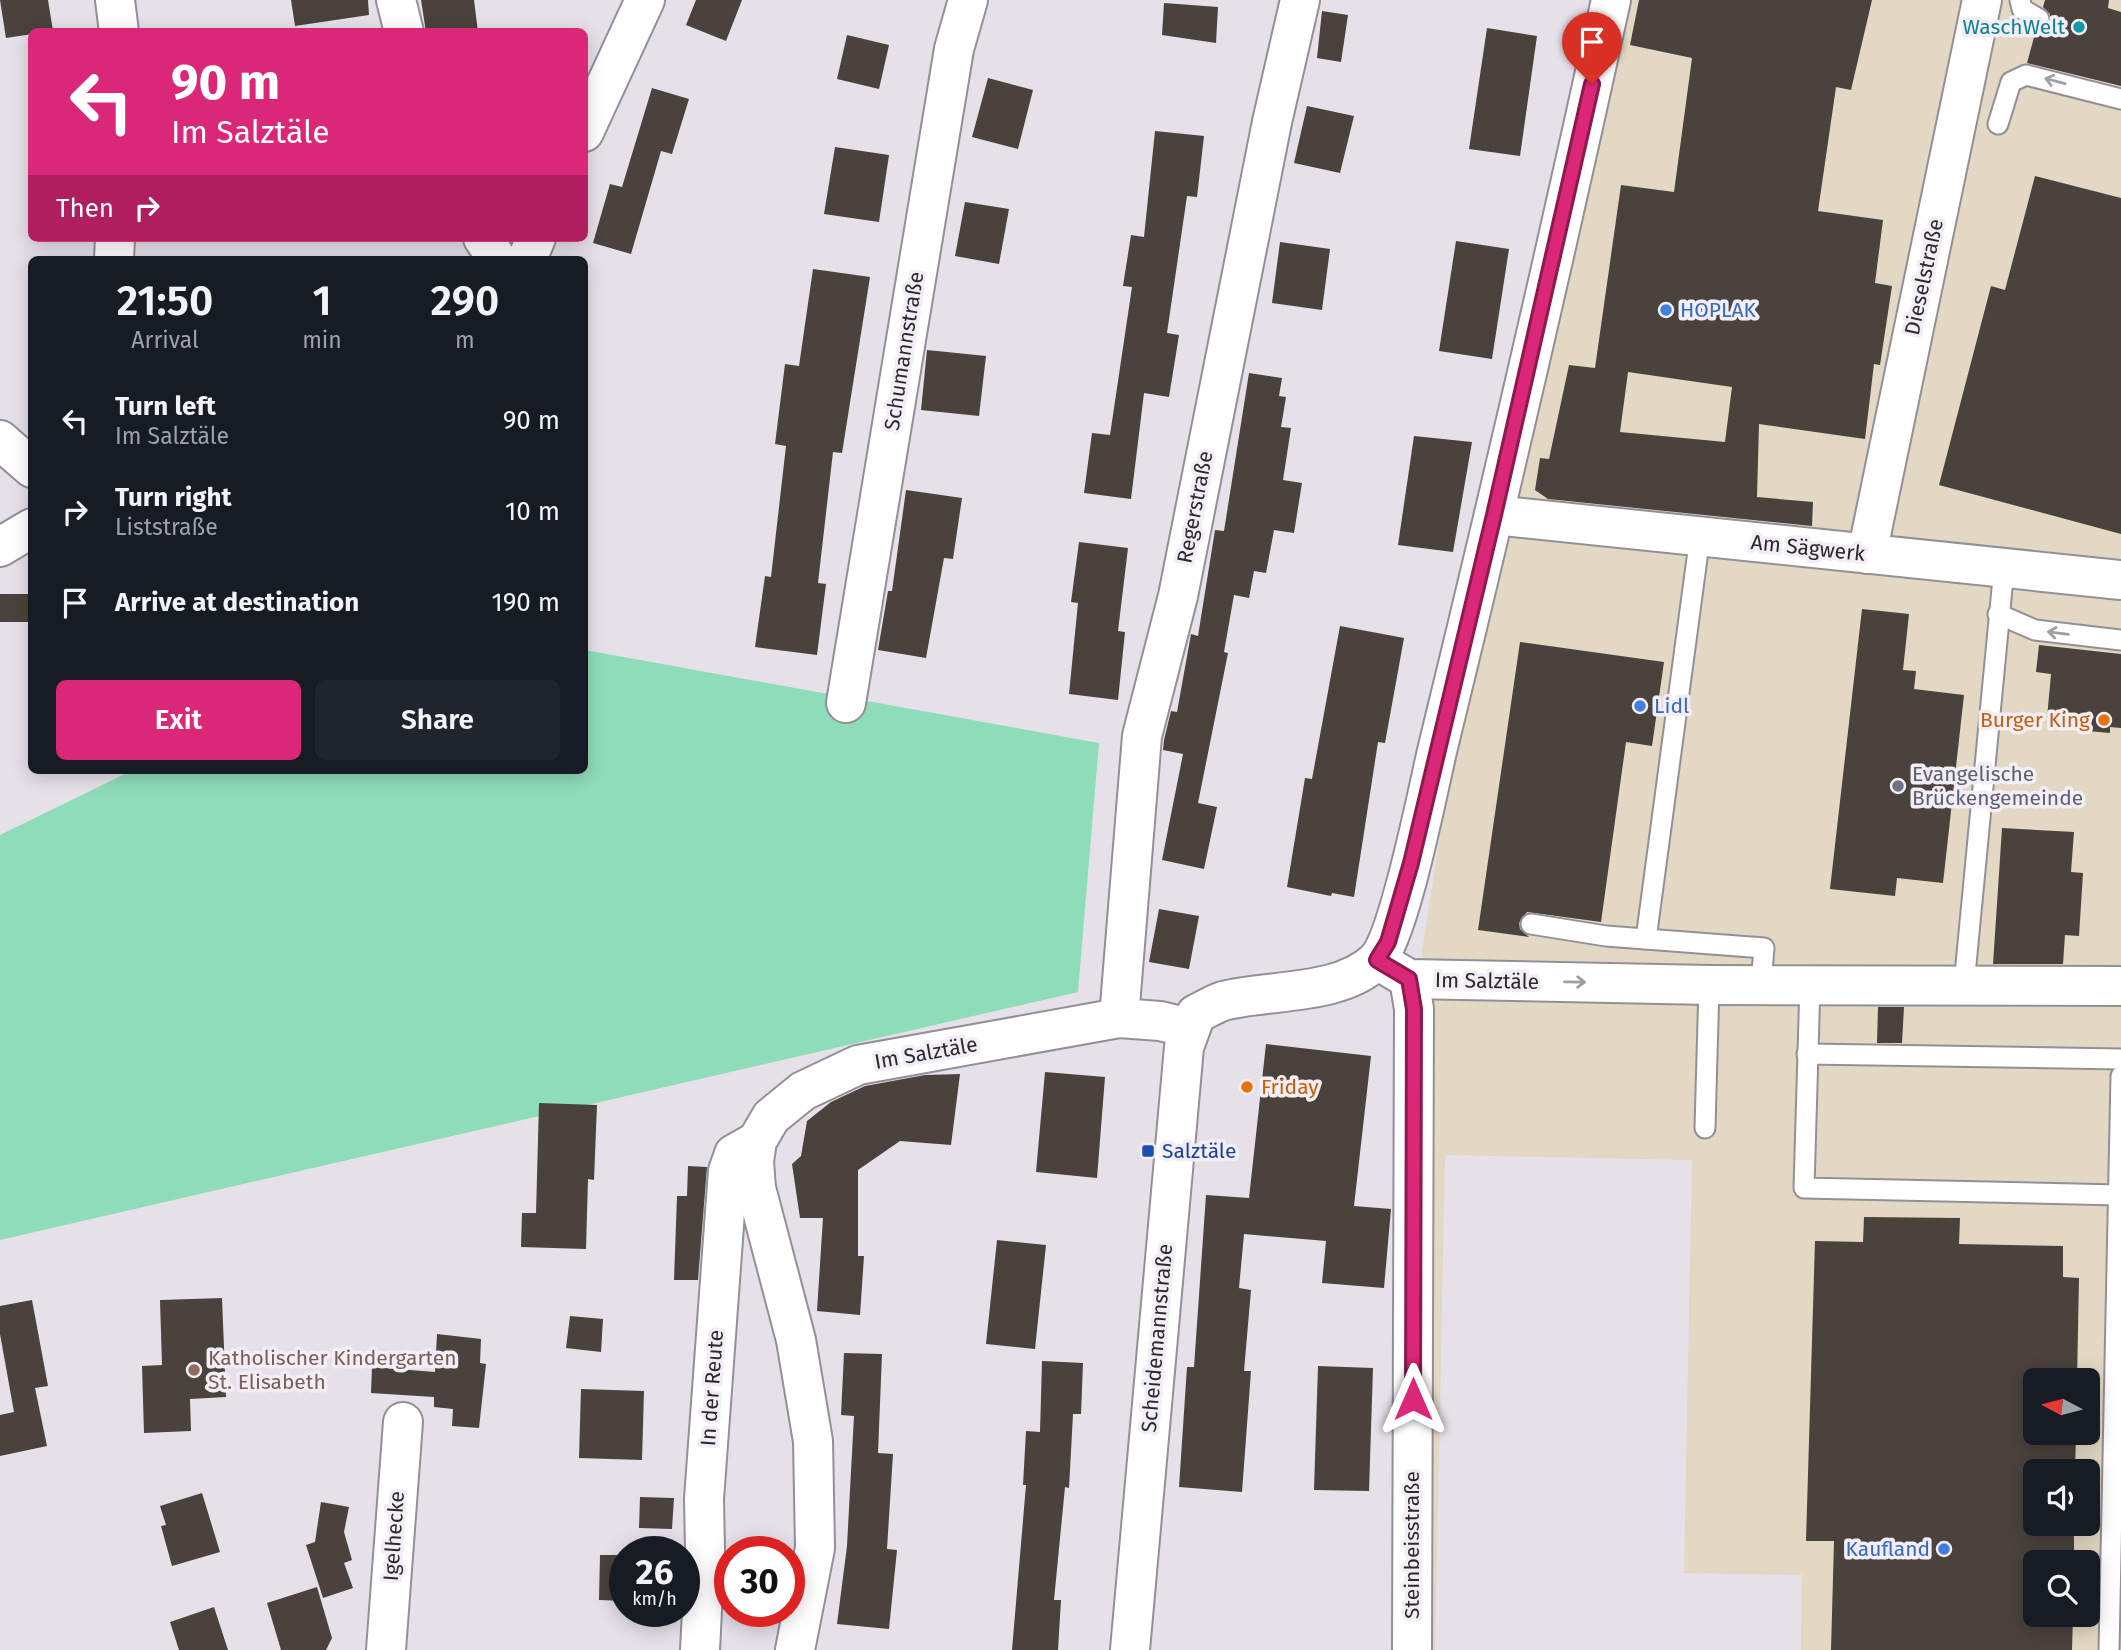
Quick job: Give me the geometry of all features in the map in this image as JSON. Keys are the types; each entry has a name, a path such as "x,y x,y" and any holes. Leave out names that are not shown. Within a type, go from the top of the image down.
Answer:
{"street":[{"path":"115,0 118,28"},
{"path":"396,0 403,28"},
{"path":"588,123 645,0"},
{"name":"Schumannstraße","path":"846,703 954,49 968,0"},
{"name":"Regerstraße","path":"1119,1018 1142,736 1178,596 1269,136 1300,0"},
{"path":"1189,1028 1196,1014 1222,1002 1288,993 1351,977 1377,960 1388,942 1411,863 1494,515 1611,0"},
{"name":"Dieselstraße","path":"1867,554 1982,0"},
{"path":"0,440 28,464"},
{"name":"Am Sägwerk","path":"1494,515 2121,580"},
{"path":"0,547 28,530"},
{"name":"Im Salztäle","path":"1377,960 1409,979 1709,985 2121,986"},
{"name":"Steinbeisstraße","path":"1409,979 1414,1009 1412,1650"},
{"name":"Im Salztäle","path":"803,1091 858,1065 1119,1018 1160,1021 1189,1028"},
{"name":"Scheidemannstraße","path":"1130,1650 1184,1047 1189,1028"},
{"name":"In der Reute","path":"699,1650 705,1550 704,1499 728,1171 734,1154 757,1141 771,1117 803,1091"},
{"path":"757,1141 754,1161 756,1188 796,1340 813,1441 815,1548 794,1650"},
{"name":"Igelhecke","path":"386,1650 403,1422"}],"lane":[{"path":"2020,0 2022,9 2039,19"},
{"path":"1998,124 2011,82 2026,75 2121,99"},
{"path":"1646,939 1700,536"},
{"path":"1964,985 2004,568"},
{"path":"1998,614 2035,630 2121,640"},
{"path":"1531,924 1589,934 1764,948 1760,984"},
{"path":"1810,984 1804,1188 2119,1195"},
{"path":"1705,1128 1709,985"},
{"path":"1807,1054 2121,1059"},
{"path":"2109,1650 2121,1076"}],"shaded area":[{"path":"1603,0 2121,0 2121,1650 1801,1650 1802,1575 1684,1573 1692,1160 1445,1155 1435,1650 1420,1650 1422,951 1491,514"}],"green space":[{"path":"588,651 1099,743 1078,992 0,1240 0,835 125,774 588,774"}],"building":[{"path":"0,0 48,0 53,28 28,28 28,35 6,38"},
{"path":"291,0 368,0 369,15 295,26"},
{"path":"421,0 474,0 478,28 425,28"},
{"path":"696,0 742,0 726,41 686,25"},
{"path":"1639,0 1872,0 1851,90 1836,87 1818,211 1883,220 1875,283 1892,286 1880,365 1874,364 1865,439 1759,424 1757,497 1813,502 1812,526 1548,499 1535,490 1540,458 1549,459 1569,365 1595,368 1621,185 1674,192 1692,58 1630,45","holes":["1628,372 1732,387 1725,442 1620,432"]},
{"path":"2045,0 2109,0 2108,8 2121,12 2121,86 2027,63 2036,30 2044,30 2050,25 2050,14 2043,7"},
{"path":"1164,3 1218,7 1216,43 1162,35"},
{"path":"1322,11 1348,15 1341,62 1317,58"},
{"path":"1487,28 1537,36 1520,156 1469,149"},
{"path":"847,35 889,45 879,89 837,79"},
{"path":"988,78 1033,90 1018,149 972,137"},
{"path":"652,88 689,99 672,154 661,151 631,254 593,243 610,184 622,187"},
{"path":"1307,106 1354,116 1340,173 1294,163"},
{"path":"1155,131 1204,136 1197,197 1187,196 1167,333 1179,335 1169,397 1144,393 1131,499 1084,493 1092,433 1110,435 1132,287 1123,286 1131,235 1144,237"},
{"path":"835,147 889,155 879,222 824,214"},
{"path":"2035,176 2121,198 2121,534 1939,485 1991,286 2005,290"},
{"path":"965,202 1009,209 999,264 955,256"},
{"path":"1456,241 1509,249 1492,359 1439,351"},
{"path":"1280,242 1330,249 1322,310 1272,303"},
{"path":"813,269 870,277 842,453 833,452 818,583 826,584 817,655 755,647 765,576 771,577 786,446 775,444 785,364 799,366"},
{"path":"927,350 986,356 979,416 921,410"},
{"path":"1249,373 1282,378 1279,396 1286,397 1281,427 1291,428 1283,480 1302,483 1294,533 1274,530 1266,573 1254,571 1249,598 1234,595 1224,652 1228,653 1198,803 1217,807 1204,869 1162,860 1183,754 1163,750 1171,711 1177,712 1191,634 1198,636 1215,530 1224,531"},
{"path":"1414,436 1472,442 1453,552 1398,545"},
{"path":"906,490 962,498 953,559 944,558 926,658 878,650 888,591 892,591"},
{"path":"1079,542 1128,548 1118,631 1125,632 1118,700 1069,694 1078,603 1071,602"},
{"path":"0,594 28,594 28,622 0,622"},
{"name":"Evangelische Brückengemeinde","path":"1862,609 1909,614 1903,670 1916,671 1914,689 1964,695 1943,883 1897,878 1895,896 1830,889"},
{"path":"1340,626 1404,638 1385,743 1378,742 1354,897 1332,893 1331,896 1287,887 1305,778 1312,779"},
{"path":"1520,642 1664,662 1652,746 1626,742 1601,922 1527,912 1519,923 1520,929 1529,937 1478,930"},
{"path":"2039,645 2121,654 2121,728 2110,727 2110,733 2077,730 2078,721 2047,718 2051,674 2036,672"},
{"path":"2002,828 2074,832 2071,872 2083,873 2079,936 2065,935 2063,964 1993,964"},
{"path":"1159,909 1199,916 1189,969 1149,962"},
{"path":"1878,1007 1904,1007 1902,1043 1877,1043"},
{"path":"1266,1044 1371,1056 1354,1206 1391,1209 1384,1288 1322,1283 1326,1241 1244,1234 1239,1288 1251,1290 1244,1371 1251,1371 1242,1492 1179,1487 1187,1367 1194,1367 1206,1195 1249,1198"},
{"path":"1045,1072 1105,1077 1097,1178 1036,1172"},
{"path":"960,1074 951,1145 900,1141 858,1170 858,1256 864,1256 860,1315 817,1311 823,1218 800,1218 792,1164 801,1156 807,1121 831,1102 865,1086 925,1075"},
{"path":"539,1103 597,1105 594,1180 588,1179 586,1249 521,1247 522,1213 536,1213"},
{"path":"688,1166 707,1167 698,1280 674,1280 677,1196 687,1196"},
{"path":"1864,1217 1960,1218 1959,1244 2063,1246 2063,1277 2079,1278 2077,1368 2023,1368 2023,1446 2076,1446 2075,1459 2023,1459 2023,1536 2074,1536 2074,1550 2023,1550 2023,1627 2073,1627 2072,1650 1831,1650 1834,1541 1806,1541 1815,1241 1863,1242"},
{"path":"997,1240 1046,1245 1035,1349 986,1344"},
{"path":"222,1298 226,1397 190,1399 191,1431 144,1433 142,1366 162,1365 160,1300"},
{"path":"32,1300 48,1386 35,1388 47,1446 0,1456 0,1415 14,1412 0,1334 0,1306"},
{"path":"570,1316 603,1319 601,1352 566,1348"},
{"path":"437,1334 481,1339 480,1363 486,1364 479,1428 452,1426 453,1409 434,1407 434,1397 371,1393 372,1367 435,1372"},
{"path":"844,1353 882,1354 878,1453 893,1454 887,1549 897,1550 889,1629 837,1624 847,1546 854,1416 841,1415"},
{"path":"1042,1361 1083,1363 1081,1414 1073,1414 1069,1488 1065,1487 1054,1600 1061,1600 1058,1650 1012,1650 1026,1485 1023,1485 1026,1431 1040,1432"},
{"path":"1318,1366 1373,1368 1369,1491 1314,1490"},
{"path":"581,1389 644,1391 642,1460 579,1458"},
{"path":"202,1493 220,1552 172,1566 161,1526 166,1525 160,1506"},
{"path":"640,1497 674,1498 672,1529 639,1528"},
{"path":"321,1502 349,1507 344,1532 352,1560 344,1563 353,1588 323,1598 306,1545 315,1542"},
{"path":"600,1555 609,1555 609,1600 599,1600"},
{"path":"317,1587 332,1638 326,1650 281,1650 267,1603"},
{"path":"214,1607 228,1650 179,1650 170,1622"}],"place":[{"name":"WaschWelt","path":"2079,27"},
{"name":"HOPLAK","path":"1666,310"},
{"name":"Lidl","path":"1640,706"},
{"name":"Burger King","path":"2104,720"},
{"name":"Evangelische Brückengemeinde","path":"1898,786"},
{"name":"Friday","path":"1247,1087"},
{"name":"Salztäle","path":"1148,1151"},
{"name":"Katholischer Kindergarten St. Elisabeth","path":"194,1370"},
{"name":"Kaufland","path":"1944,1549"}],"route":[{"path":"1413,1399 1414,1009 1409,979 1377,960 1388,942 1411,863 1592,84"}]}
